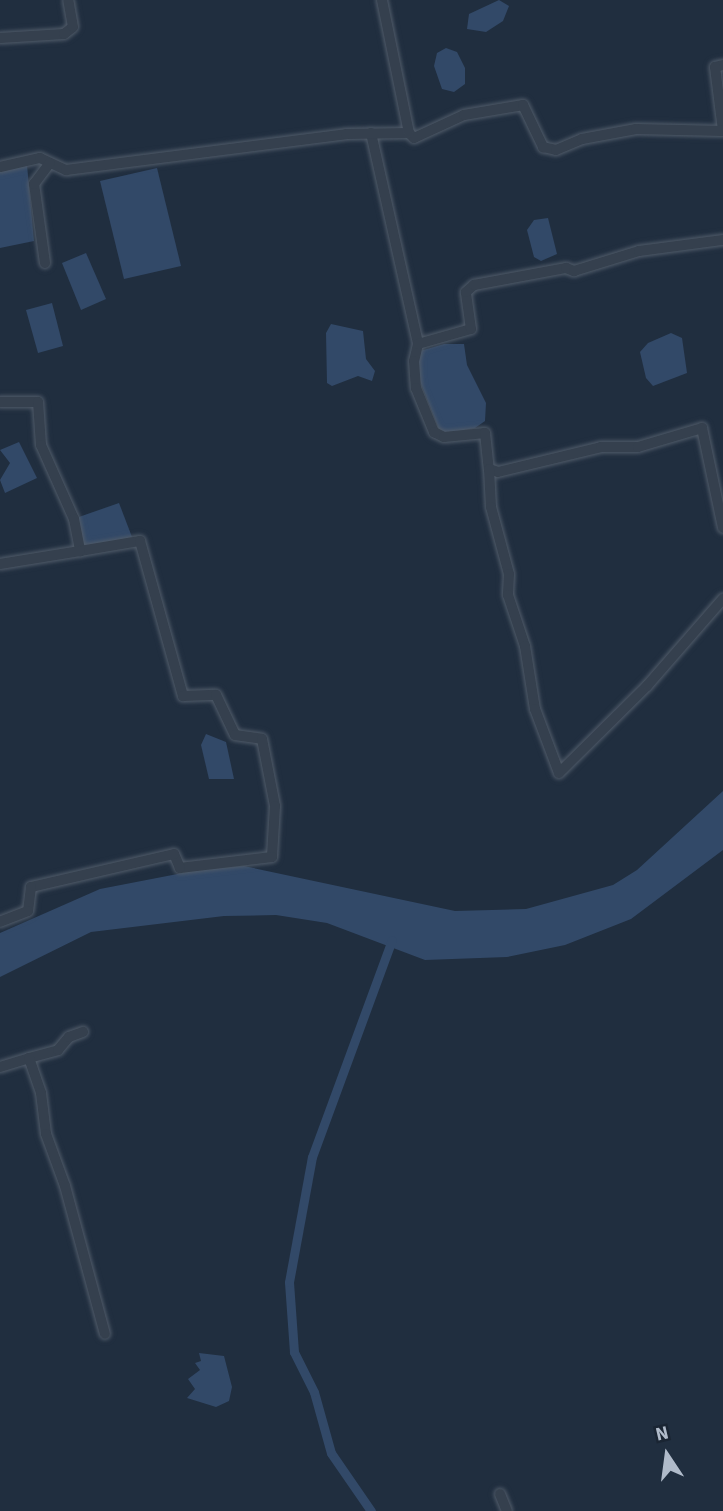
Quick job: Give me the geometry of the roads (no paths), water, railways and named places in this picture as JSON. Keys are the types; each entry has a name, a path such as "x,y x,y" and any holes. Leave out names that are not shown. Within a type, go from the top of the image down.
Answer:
{"street":[{"path":"0,38 64,34 74,27 68,0"},
{"path":"382,0 409,134"},
{"path":"0,167 40,158 66,170 371,133 409,134 414,138 464,116 523,105 543,147 556,150 614,132 723,131 715,67 723,65"},
{"path":"371,133 418,344 414,360 416,388 433,432 444,437 485,433 491,507 509,574 508,595 524,646 535,709 559,773 647,686 723,599"},
{"path":"45,262 34,184 50,163"},
{"path":"418,344 471,329 466,292 474,285 566,268 574,271 639,251 723,240"},
{"path":"0,402 38,402 41,444 71,513 80,551"},
{"path":"489,469 498,472 601,447 638,447 702,428 723,528"},
{"path":"0,564 140,541 183,696 216,695 234,735 262,739 275,806 272,857 180,868 173,854 31,887 28,911 0,922"},
{"path":"0,1067 58,1050 69,1037 83,1032"},
{"path":"29,1058 41,1093 46,1134 65,1186 105,1334"},
{"path":"500,1494 507,1511"}],"water":[{"path":"499,0 509,6 503,21 486,32 467,29 469,14"},
{"path":"446,48 457,52 465,68 465,84 454,92 442,89 434,66 437,53"},
{"path":"27,165 34,241 0,248 0,172"},
{"path":"157,168 181,266 124,279 100,181"},
{"path":"548,218 557,254 541,261 534,257 527,230 534,220"},
{"path":"86,253 106,299 81,310 62,263"},
{"path":"52,303 63,346 38,353 26,310"},
{"path":"331,324 363,331 366,359 375,371 372,381 358,376 332,386 327,383 326,333"},
{"path":"671,333 682,338 687,373 653,386 646,378 640,352 648,343"},
{"path":"444,344 464,344 467,365 486,403 485,421 475,428 441,434 416,371 420,351"},
{"path":"19,442 37,478 5,493 0,480 10,463 0,450"},
{"path":"119,503 132,537 84,547 76,518"},
{"path":"206,734 226,742 234,779 209,779 201,745"},
{"path":"723,791 723,850 631,919 565,945 507,957 425,960 327,923 276,915 224,916 91,932 0,977 0,933 100,889 193,871 244,866 455,911 526,909 613,885 637,870"},
{"path":"199,1353 224,1356 232,1387 229,1401 216,1407 187,1398 195,1389 188,1379 200,1370 195,1363 201,1361"}],"waterway":[{"path":"371,1511 331,1453 314,1392 294,1352 289,1282 312,1157 392,940"}]}
